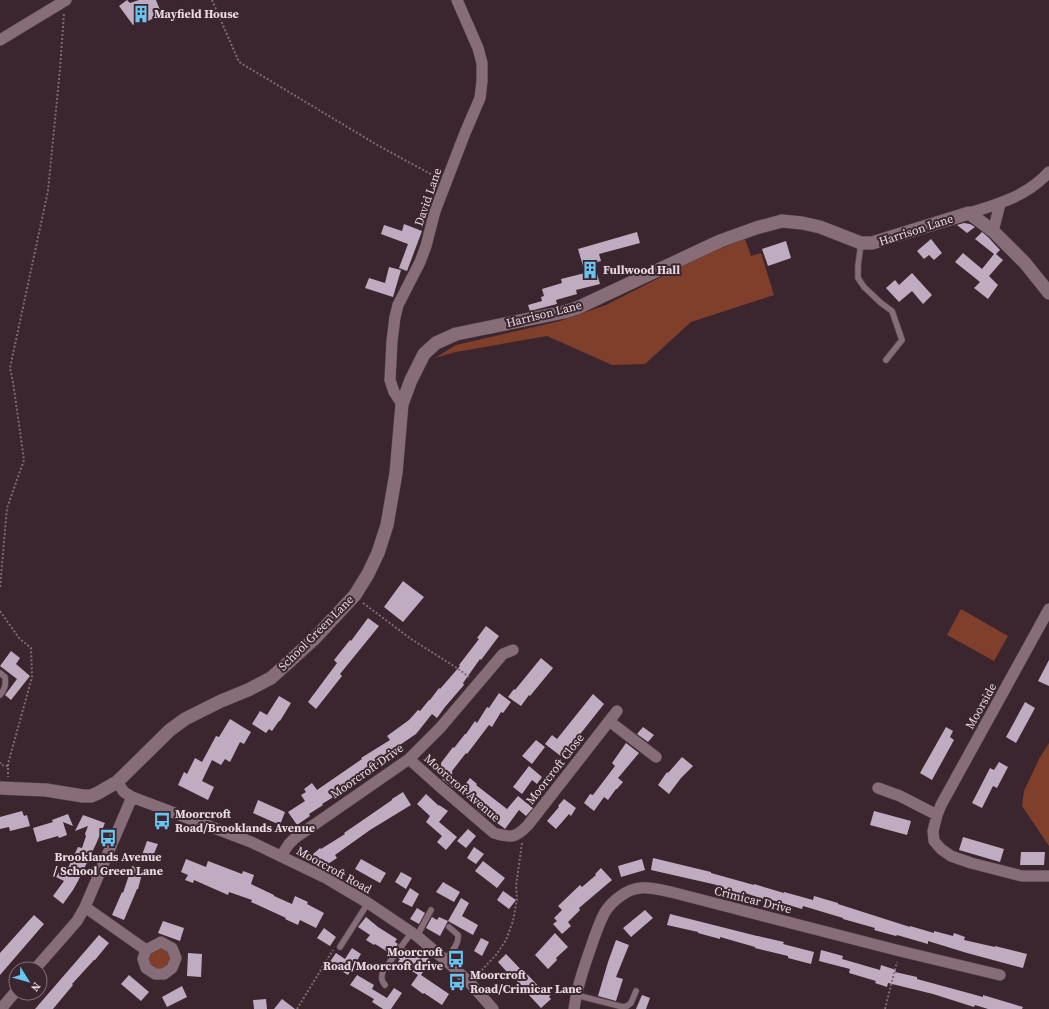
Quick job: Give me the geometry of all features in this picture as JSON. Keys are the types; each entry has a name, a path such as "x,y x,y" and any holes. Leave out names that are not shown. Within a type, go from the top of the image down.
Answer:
{"street":[{"name":"David Lane","path":"402,404 394,392 390,380 392,341 398,305 424,252 435,211 480,98 482,64 478,48 457,0"},
{"path":"0,40 64,1"},
{"name":"Harrison Lane","path":"402,404 411,380 424,354 436,344 456,334 577,308 720,241 756,228 782,221 802,223 820,227 861,243 872,243 1000,204 1024,193 1045,177 1049,172"},
{"path":"993,230 1000,204"},
{"path":"968,213 993,230 1025,263 1049,293"},
{"name":"School Green Lane","path":"0,788 46,790 83,796 91,796 98,793 117,782 170,730 184,719 271,678 314,639 355,595 368,574 378,553 387,525 396,472 402,404"},
{"name":"Moorside","path":"1049,609 936,815 933,831 934,841 941,849 951,856 971,863 1022,876 1049,876"},
{"name":"Moorcroft Drive","path":"281,856 294,838 409,759 440,728 503,654 513,650"},
{"name":"Moorcroft Close","path":"522,832 617,711"},
{"path":"608,721 656,757"},
{"name":"Moorcroft Avenue","path":"409,759 494,833 505,836 514,836 522,832"},
{"name":"Moorcroft Road","path":"117,782 124,792 132,798 252,842 326,878 368,903 414,934 445,960 470,983 493,1009"},
{"path":"878,788 900,796 936,815"},
{"path":"42,961 77,921 85,907 132,798"},
{"name":"Crimicar Drive","path":"574,1009 583,970 596,933 606,912 615,900 627,892 639,888 652,888 671,892 900,951 1000,974"},
{"path":"85,907 146,950"},
{"path":"1,1009 8,1001"}],"lane":[{"path":"861,243 858,278 864,287 892,311 902,340 886,360"},
{"path":"0,673 5,677 6,684 5,689 0,695"},
{"path":"340,948 368,903"},
{"path":"385,985 381,977 383,971 414,934 431,910"},
{"path":"445,960 459,940 458,935 449,927"},
{"path":"576,995 627,1006 631,1003 636,991"}],"path":[{"path":"212,0 239,62 379,146 446,182"},
{"path":"0,587 7,508 24,460 10,368 48,191 60,69 64,1"},
{"path":"355,595 364,605 478,684"},
{"path":"0,611 19,638 31,648 32,677 8,766 1,765 0,762"},
{"path":"470,983 496,955 506,940 513,920 517,899 516,886 522,844 522,832"},
{"path":"297,1009 333,950"},
{"path":"885,1009 900,951"}],"shaded area":[{"path":"745,239 751,256 761,253 774,295 691,322 645,364 612,365 547,336 456,352 435,358 456,345 560,321 606,305 708,253"},
{"path":"961,609 1008,636 994,661 947,635"},
{"path":"1049,743 1049,846 1022,806 1024,791 1039,759"},
{"path":"160,948 168,952 170,960 165,969 155,970 148,963 149,957 150,954"}],"building":[{"name":"Mayfield House","path":"127,0 130,3 139,0 156,0 160,10 156,11 158,16 146,22 144,16 133,25 119,6"},
{"path":"964,223 975,227 967,233 957,225"},
{"path":"404,224 422,231 407,271 399,268 408,244 381,234 384,225 402,231"},
{"name":"Fullwood Hall","path":"637,232 640,243 599,254 601,261 594,263 600,284 576,290 577,294 556,300 557,304 530,311 528,305 542,301 541,297 544,296 542,289 562,283 561,279 585,273 578,249"},
{"path":"982,232 1000,250 996,254 1003,260 989,276 998,285 988,299 974,288 980,282 955,262 963,253 982,269 994,254 975,239"},
{"path":"931,239 942,253 934,260 929,255 924,259 917,251"},
{"path":"786,241 791,258 768,266 762,249"},
{"path":"389,267 401,270 393,297 365,288 369,278 385,283"},
{"path":"912,273 932,295 923,304 912,291 899,302 886,288 895,280 899,285"},
{"path":"403,581 424,597 403,622 384,607"},
{"path":"368,618 379,626 340,674 342,676 316,709 308,702 337,663 334,660 350,640 351,641"},
{"path":"486,626 499,636 481,660 480,659 463,683 464,685 437,718 432,714 416,734 391,751 393,755 322,804 323,805 309,814 310,816 297,825 288,812 305,801 301,795 306,792 304,789 312,783 317,790 362,759 361,758 390,740 387,736 409,720 418,710 420,711 460,666 459,665 479,639 477,638"},
{"path":"11,651 20,658 16,664 30,676 11,700 5,695 17,679 0,666"},
{"path":"541,658 553,668 521,706 508,697"},
{"path":"1049,660 1049,686 1038,681"},
{"path":"499,693 511,702 503,713 501,712 492,727 489,725 452,771 453,788 442,779 441,763 475,721 477,723 487,707 489,708"},
{"path":"593,694 604,704 562,757 545,744 552,735 557,739"},
{"path":"279,696 291,703 272,731 269,729 266,733 252,724 260,711 267,715"},
{"path":"1025,702 1035,708 1016,743 1006,737"},
{"path":"230,719 251,732 244,744 240,742 230,762 225,759 221,765 212,760 202,781 214,787 208,800 178,785 184,772 187,774 195,758 202,762 216,736 219,737"},
{"path":"643,727 654,735 648,742 637,734"},
{"path":"946,727 953,731 950,737 954,740 932,780 920,773"},
{"path":"536,740 545,747 532,764 522,756"},
{"path":"626,743 639,753 618,778 623,782 608,800 604,797 594,811 584,803 590,794 593,795 615,766 612,763"},
{"path":"682,757 693,766 681,778 669,794 658,785 667,772 668,773"},
{"path":"999,762 1008,767 997,788 993,786 982,808 972,803 990,768 994,770"},
{"path":"529,766 542,777 537,784 532,780 522,794 513,787"},
{"path":"470,778 477,784 476,785 507,809 518,796 533,808 526,816 519,810 505,829 486,815 485,816 477,809 478,808 475,806 476,804 460,791"},
{"path":"403,792 411,805 370,830 335,855 337,858 322,868 312,855 320,848 321,849 345,834 344,833"},
{"path":"426,794 439,806 448,811 439,822 457,837 446,850 437,842 442,836 426,822 430,816 417,804"},
{"path":"564,799 576,808 571,816 569,814 556,829 547,821"},
{"path":"258,800 285,812 280,825 253,813"},
{"path":"22,811 24,816 27,815 30,826 10,831 9,827 0,829 0,817"},
{"path":"874,811 911,821 907,835 870,825"},
{"path":"68,814 73,826 63,822 67,835 37,842 33,828 53,822 52,820"},
{"path":"83,815 105,823 78,881 63,904 53,896 64,881 56,877 63,865 68,868 78,847 82,848 88,826 75,831"},
{"path":"468,829 476,836 466,848 457,841"},
{"path":"963,837 1004,849 1000,862 959,850"},
{"path":"147,841 158,844 151,861 141,858"},
{"path":"474,847 484,854 476,864 467,858"},
{"path":"1021,852 1045,852 1044,865 1020,865"},
{"path":"653,858 813,900 814,896 910,927 953,936 954,933 965,937 964,940 1027,954 1023,968 928,941 928,944 897,935 896,936 803,906 802,909 772,900 772,902 742,892 742,894 716,887 717,885 651,870"},
{"path":"186,859 206,867 208,861 242,874 243,871 254,875 251,884 292,904 295,896 308,902 307,904 324,913 316,928 300,920 298,925 251,902 252,900 229,892 228,895 194,880 193,883 185,880 188,875 181,872"},
{"path":"361,859 386,873 380,883 355,869"},
{"path":"642,859 645,870 621,877 618,866"},
{"path":"483,861 505,878 497,888 475,871"},
{"path":"132,866 143,870 138,889 124,920 112,915 122,892 123,893"},
{"path":"601,868 612,880 579,908 580,910 568,922 571,926 562,934 553,924 557,921 554,918 562,910 558,906 580,885 582,887 596,875 595,874"},
{"path":"401,872 412,878 406,889 395,882"},
{"path":"443,882 460,892 454,902 436,892"},
{"path":"410,888 419,894 412,907 402,902"},
{"path":"503,891 516,900 509,909 497,900"},
{"path":"461,898 469,903 462,916 478,925 473,935 448,921"},
{"path":"417,908 425,913 419,924 410,919"},
{"path":"645,910 653,918 631,937 623,928"},
{"path":"670,914 784,942 783,944 814,952 811,964 720,937 720,939 667,925"},
{"path":"34,915 44,924 12,961 8,961 8,966 0,975 0,953"},
{"path":"366,917 378,927 397,939 395,942 398,944 391,954 366,940 370,935 358,927"},
{"path":"432,917 437,920 439,917 448,921 440,936 426,928"},
{"path":"163,921 184,928 180,941 158,933"},
{"path":"324,928 336,937 330,946 317,938"},
{"path":"555,933 568,947 556,958 557,960 548,969 535,955"},
{"path":"99,935 109,943 72,984 73,985 53,1009 35,1009 42,1001 48,1001 48,994"},
{"path":"481,938 489,942 482,956 474,951"},
{"path":"616,940 629,945 616,977 623,979 616,1001 598,996"},
{"path":"352,948 361,954 348,975 329,963 336,953 345,959"},
{"path":"405,948 421,959 424,956 431,960 421,975 449,994 442,1005 411,985 418,975 398,962 400,959 398,958"},
{"path":"821,950 843,956 842,959 880,970 881,965 896,970 895,972 917,977 917,979 983,997 983,995 1023,1007 1022,1009 988,1009 975,1005 974,1007 933,994 888,983 887,987 875,983 876,981 849,973 850,969 819,961"},
{"path":"188,953 202,954 201,977 187,976"},
{"path":"506,954 543,991 546,987 552,993 549,997 551,999 541,1008 528,994 529,993 506,972 498,962"},
{"path":"129,975 149,992 141,1001 121,984"},
{"path":"357,975 374,985 372,989 387,998 394,988 402,993 391,1009 383,1009 372,1002 374,999 350,985"},
{"path":"182,986 187,997 167,1007 162,997"},
{"path":"642,995 650,998 646,1009 636,1009"},
{"path":"266,999 267,1009 254,1009 253,1000"},
{"path":"282,999 295,1009 274,1009"}],"place":[{"name":"Mayfield House","path":"141,14"},
{"name":"Fullwood Hall","path":"590,270"},
{"name":"Moorcroft Road/Brooklands Avenue","path":"162,821"},
{"name":"Brooklands Avenue / School Green Lane","path":"108,838"},
{"name":"Moorcroft Road/Moorcroft drive","path":"456,959"},
{"name":"Moorcroft Road/Crimicar Lane","path":"457,982"}]}
